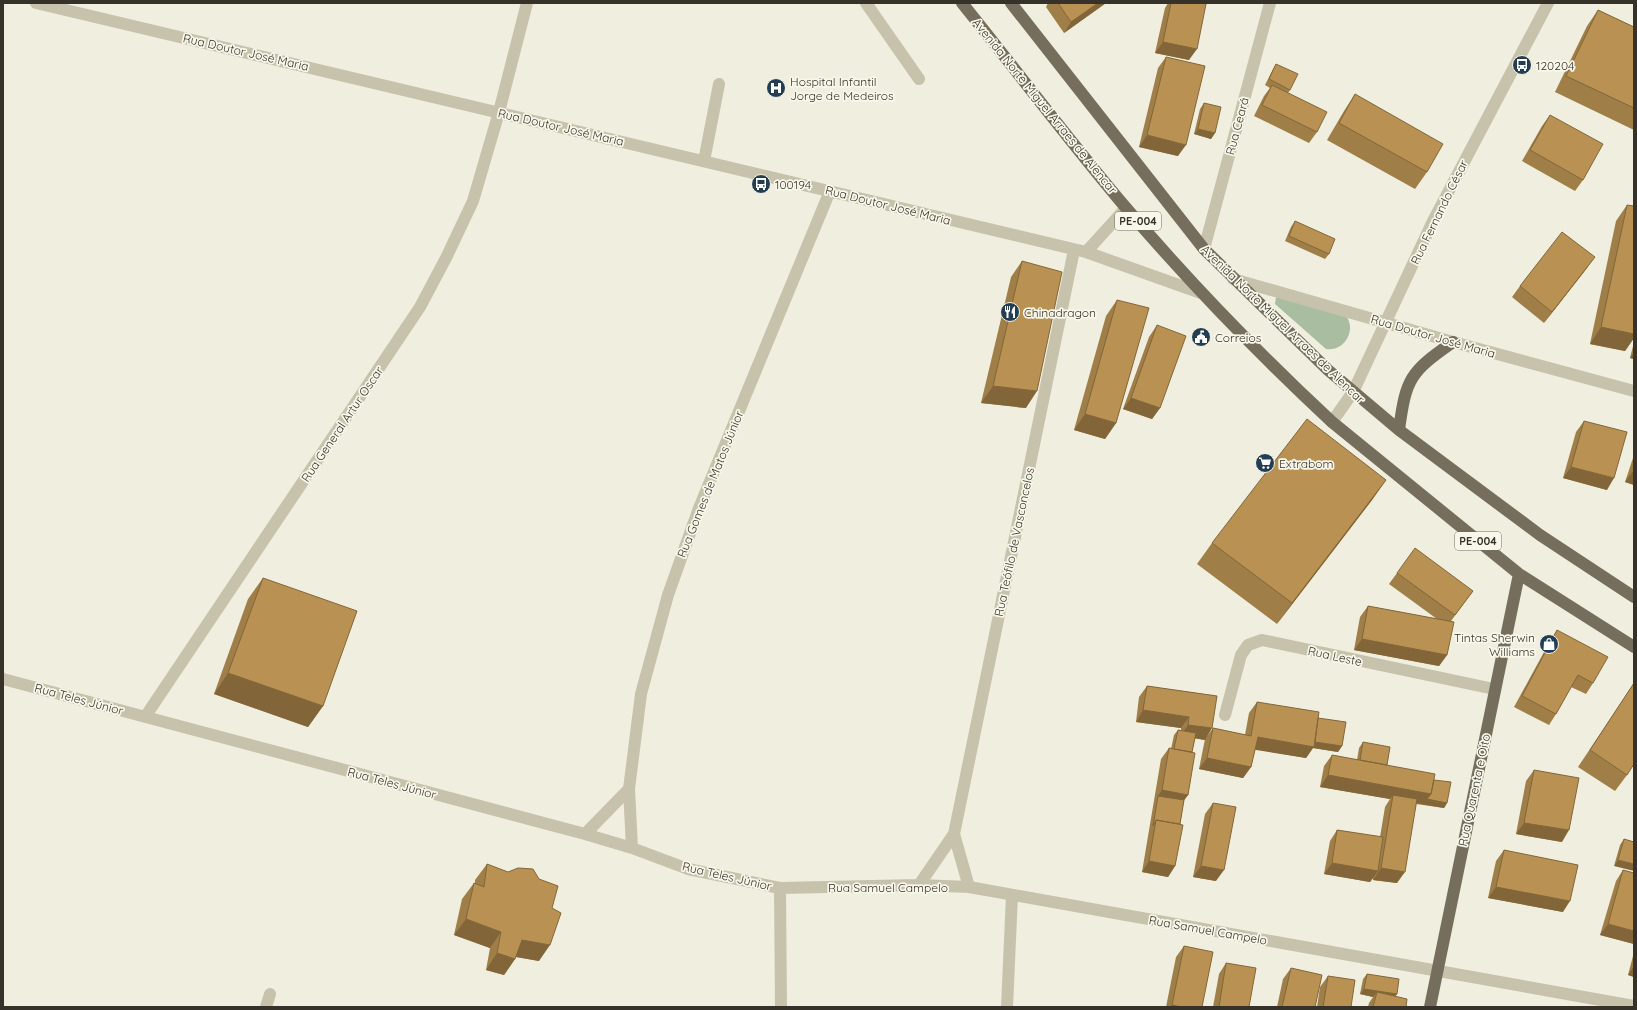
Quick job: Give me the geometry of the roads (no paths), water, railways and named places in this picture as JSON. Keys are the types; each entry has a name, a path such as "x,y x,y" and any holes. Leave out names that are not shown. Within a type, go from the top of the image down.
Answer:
{"main road":[{"name":"Avenida Norte Miguel Arraes de Alencar","path":"962,3 1126,208 1201,293 1332,422 1519,574 1634,647"},
{"name":"Avenida Norte Miguel Arraes de Alencar","path":"1011,3 1204,249 1233,279 1354,392 1399,430 1540,535 1634,597"},
{"path":"1399,430 1404,397 1412,376 1427,360 1453,342"},
{"name":"Rua Quarenta e Oito","path":"1430,1007 1494,689 1519,574"}],"street":[{"name":"Rua Doutor José Maria","path":"36,3 1080,251 1201,293"},
{"name":"Rua General Artur Oscar","path":"145,717 420,307 446,258 473,201 499,112 527,3"},
{"path":"866,3 920,79"},
{"name":"Rua Ceará","path":"1204,249 1270,3"},
{"name":"Rua Fernando César","path":"1332,422 1354,392 1433,221 1548,3"},
{"path":"704,161 719,84"},
{"name":"Rua Gomes de Matos Júnior","path":"632,848 629,789 641,694 668,595 699,508 830,191"},
{"path":"1080,251 1126,208"},
{"name":"Rua Teófilo de Vasconcelos","path":"919,885 954,834 1080,251"},
{"name":"Rua Doutor José Maria","path":"1233,279 1453,342 1634,391"},
{"name":"Rua Leste","path":"1225,715 1241,655 1248,645 1262,640 1494,689"},
{"name":"Rua Teles Júnior","path":"3,679 585,834 632,848 688,869 780,888"},
{"path":"585,834 629,789"},
{"name":"Rua Teófilo de Vasconcelos","path":"954,834 969,887"},
{"name":"Rua Samuel Campelo","path":"780,888 919,885 969,887 1634,1006"},
{"path":"780,888 781,1007"},
{"path":"1007,1007 1012,895"},
{"path":"266,1007 270,994"}],"place":[{"name":"120204","path":"1522,65"},
{"name":"Hospital Infantil Jorge de Medeiros","path":"776,88"},
{"name":"100194","path":"761,184"},
{"name":"Chinadragon","path":"1010,312"},
{"name":"Correios","path":"1201,337"},
{"name":"Extrabom","path":"1265,463"},
{"name":"Tintas Sherwin Williams","path":"1549,644"}]}
